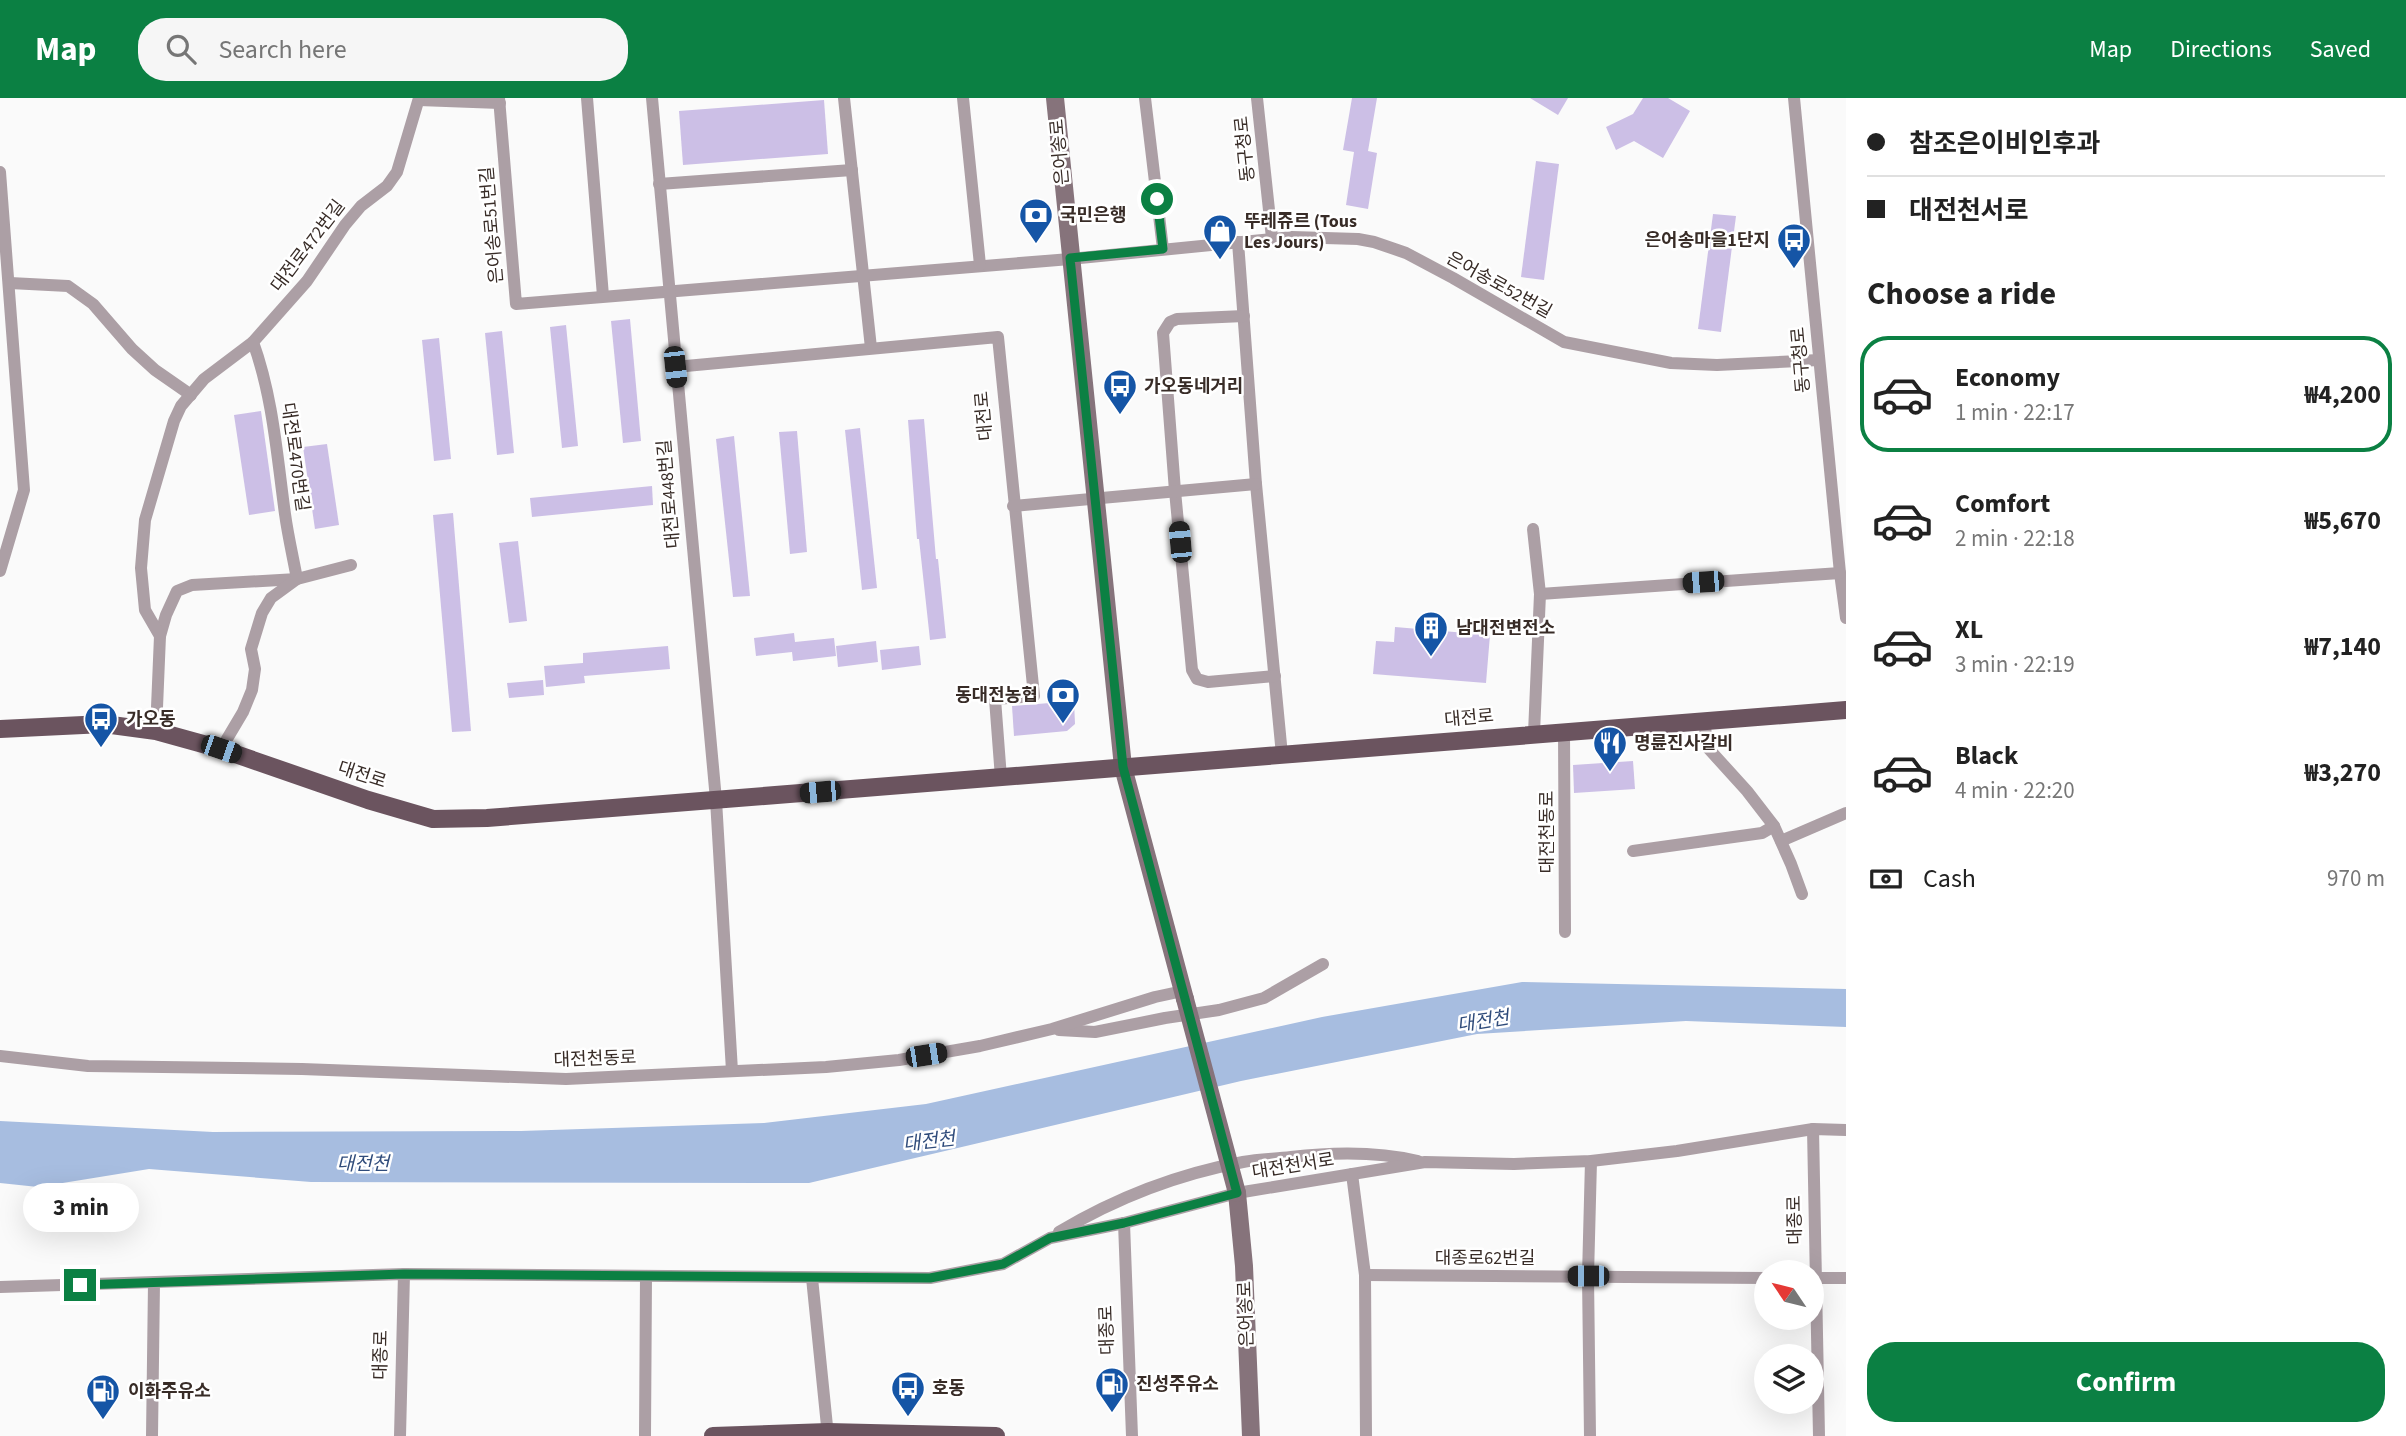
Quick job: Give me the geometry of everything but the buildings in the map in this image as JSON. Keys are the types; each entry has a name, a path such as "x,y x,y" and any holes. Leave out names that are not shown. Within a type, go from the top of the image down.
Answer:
{"main road":[{"name":"은어송로","path":"1055,98 1123,767 1237,1193 1244,1266 1251,1436"},
{"name":"대전로","path":"0,729 104,724 156,731 221,749 368,800 433,819 487,818 1846,710"},
{"path":"713,1436 996,1436"}],"street":[{"path":"587,98 603,296"},
{"name":"대전로448번길","path":"652,98 716,800"},
{"path":"844,98 871,348"},
{"path":"963,98 980,265"},
{"path":"1145,98 1163,249"},
{"name":"동구청로","path":"1257,98 1272,239"},
{"name":"동구청로","path":"1794,98 1846,618"},
{"path":"419,99 499,100"},
{"name":"대전로472번길","path":"156,731 160,636 145,610 141,568 145,520 174,421 181,405 204,379 253,342 307,281 361,206 387,186 397,172 419,99"},
{"name":"은어송로51번길","path":"499,100 516,304 1070,258"},
{"path":"659,184 852,170"},
{"path":"0,172 24,489 0,571"},
{"name":"은어송로52번길","path":"1070,258 1292,237 1374,242 1406,253 1564,342 1671,363 1717,365 1819,359"},
{"path":"1238,242 1256,484 1282,755"},
{"path":"10,283 68,286 93,304 132,349 155,370 191,395"},
{"path":"1244,316 1177,319 1170,322 1163,333 1175,491 1192,670 1197,679 1208,682 1275,676"},
{"name":"대전로","path":"675,367 998,337 1034,696 995,699 1001,778"},
{"name":"대전로470번길","path":"253,342 263,369 272,412 297,579"},
{"path":"1013,506 1256,484"},
{"path":"1533,529 1540,594 1534,733"},
{"path":"160,636 177,591 192,585 297,579 351,565"},
{"path":"1540,594 1840,573"},
{"path":"221,749 243,712 252,690 255,669 251,649 262,613 271,598 297,579"},
{"path":"1704,721 1707,748 1747,791 1774,826 1802,894"},
{"name":"대전천동로","path":"1564,731 1564,932"},
{"path":"716,800 732,1071"},
{"path":"1781,841 1846,813"},
{"path":"1633,851 1762,833 1774,826"},
{"path":"1052,1029 1095,1032 1219,1010 1264,998 1323,964"},
{"name":"대전천동로","path":"0,1056 88,1066 302,1069 566,1079 826,1067 900,1060 980,1046 1184,995"},
{"name":"대전천서로","path":"0,1287 404,1274 930,1278 1003,1264 1050,1238 1124,1223 1237,1193 1425,1162 1514,1164 1591,1161 1677,1151 1813,1129 1846,1130"},
{"name":"대종로","path":"1813,1129 1814,1260"},
{"path":"1050,1238 1088,1215 1133,1194 1186,1176 1243,1162 1329,1152 1392,1155 1425,1162"},
{"path":"1590,1436 1588,1276 1591,1161"},
{"path":"1352,1174 1365,1275 1366,1436"},
{"name":"대종로","path":"1124,1223 1132,1436"},
{"name":"대종로","path":"400,1436 404,1274"},
{"name":"대종로62번길","path":"1365,1275 1754,1278"},
{"path":"645,1436 646,1276"},
{"path":"812,1278 828,1434"},
{"path":"1824,1278 1846,1278"},
{"path":"152,1436 154,1283"},
{"name":"대종로","path":"1816,1330 1819,1436"}],"water":[{"name":"대전천","path":"1522,982 1846,989 1846,1027 1686,1021 1477,1034 1241,1081 809,1183 311,1182 149,1169 38,1187 0,1183 0,1121 213,1132 521,1131 764,1123 926,1104 1322,1017"}],"place":[{"name":"국민은행","path":"1036,245"},
{"name":"뚜레쥬르 (Tous Les Jours)","path":"1220,261"},
{"name":"은어송마을1단지","path":"1794,270"},
{"name":"가오동네거리","path":"1120,416"},
{"name":"남대전변전소","path":"1431,658"},
{"name":"동대전농협","path":"1063,725"},
{"name":"가오동","path":"101,749"},
{"name":"명륜진사갈비","path":"1610,773"},
{"name":"진성주유소","path":"1112,1414"},
{"name":"호동","path":"908,1418"},
{"name":"이화주유소","path":"103,1421"}],"route":[{"path":"80,1285 404,1274 930,1278 1003,1264 1050,1238 1124,1223 1237,1193 1123,767 1070,258 1163,249 1157,199"}]}
